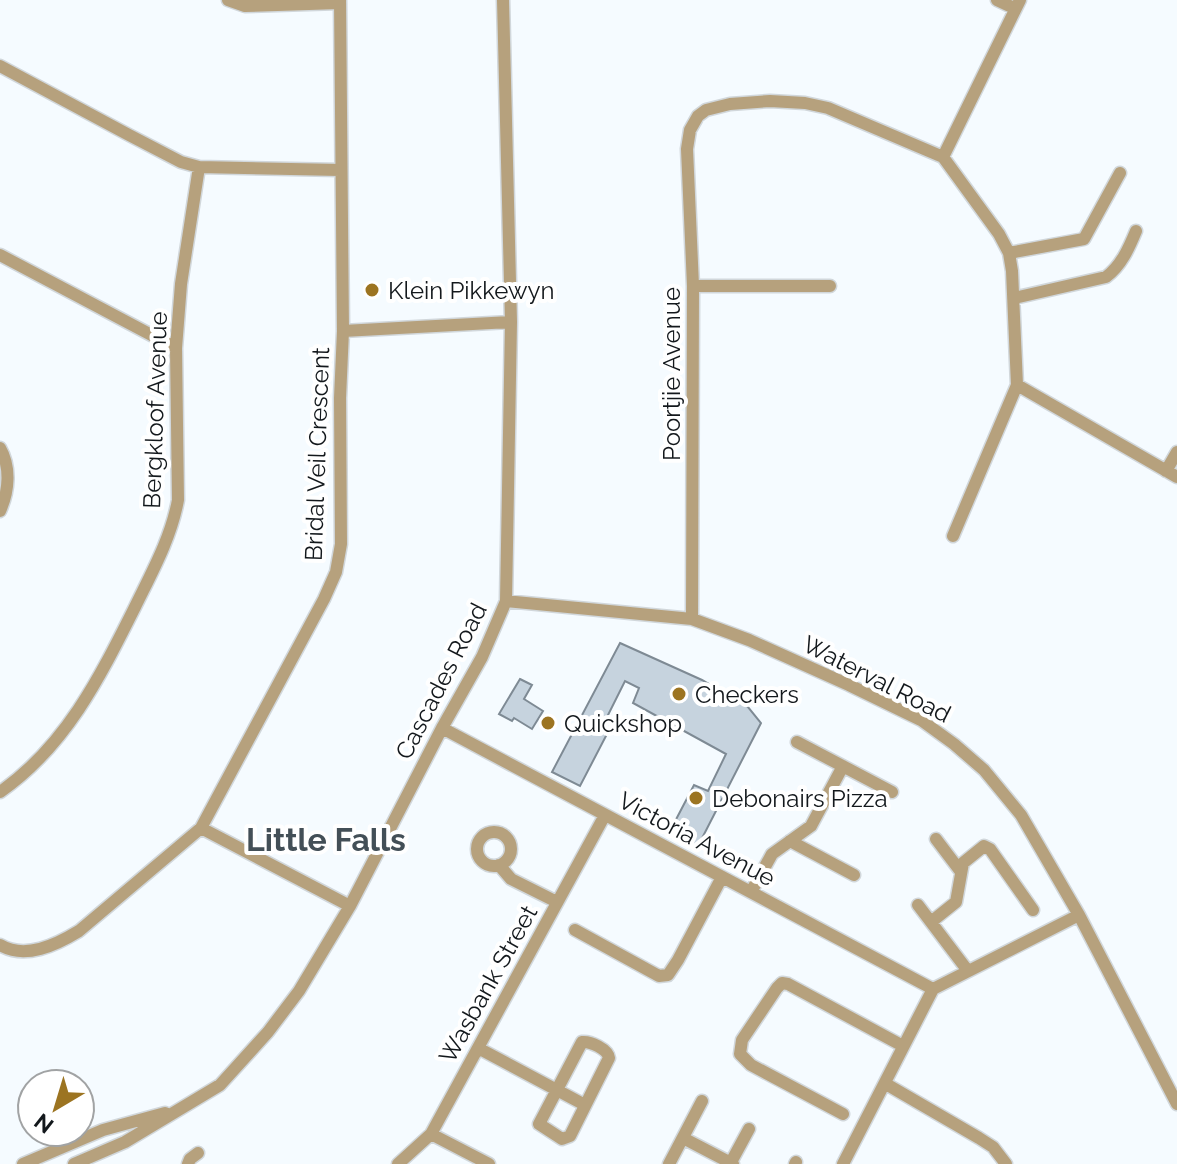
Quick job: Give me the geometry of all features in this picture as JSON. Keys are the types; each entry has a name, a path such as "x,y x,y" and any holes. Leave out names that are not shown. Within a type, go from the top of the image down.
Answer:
{"street":[{"path":"228,0 245,6 340,2"},
{"name":"Cascades Road","path":"74,1164 125,1142 220,1085 268,1032 299,991 350,906 482,657 506,601 511,322 503,0"},
{"path":"953,536 1017,385 1009,253 999,234 943,157 1017,4 997,0"},
{"name":"Bridal Veil Crescent","path":"2,946 16,952 58,944 79,931 201,828 336,572 341,544 343,331 340,2"},
{"path":"0,66 181,162 199,167 340,170"},
{"name":"Poortjie Avenue","path":"692,619 693,286 687,149 690,130 698,116 718,107 770,101 805,103 828,108 943,157"},
{"name":"Bergkloof Avenue","path":"0,792 52,746 71,723 98,679 175,519 178,500 176,348 181,284 199,167"},
{"path":"1009,253 1084,239 1120,173"},
{"path":"1014,298 1106,277 1128,250 1136,231"},
{"path":"0,255 176,348"},
{"path":"693,286 830,286"},
{"path":"343,331 511,322"},
{"path":"1017,385 1172,474 1177,452"},
{"path":"0,448 6,459 7,490 0,511"},
{"name":"Waterval Road","path":"506,601 692,619 749,640 849,685 921,720 954,744 984,770 1021,815 1079,915 1177,1104"},
{"name":"Victoria Avenue","path":"442,728 933,989"},
{"path":"797,742 892,792"},
{"path":"751,892 772,854 811,826 843,766"},
{"name":"Wasbank Street","path":"398,1164 431,1134 605,815"},
{"path":"201,828 350,906"},
{"path":"936,839 961,872"},
{"path":"790,841 854,875"},
{"path":"931,922 956,902 961,872 967,859 987,847 1033,910"},
{"path":"499,865 511,879 557,902"},
{"path":"575,930 659,976 668,975 722,877"},
{"path":"918,905 968,971"},
{"path":"843,1164 933,989 1079,915"},
{"path":"843,1114 751,1065 740,1054 742,1040 777,988 782,983 788,984 903,1046"},
{"path":"582,1042 606,1051 609,1058 585,1105 567,1138 562,1139 541,1128 539,1122 582,1042"},
{"path":"478,1048 585,1105"},
{"path":"886,1084 993,1147 1006,1164"},
{"path":"669,1164 702,1101"},
{"name":"Cascades Road","path":"23,1164 103,1130 179,1109"},
{"path":"683,1138 731,1164 749,1129"},
{"path":"431,1134 489,1164"},
{"path":"188,1164 198,1153"}],"building":[{"path":"620,643 702,680 748,707 761,723 697,848 670,831 694,785 708,791 726,754 633,703 639,688 625,681 601,729 607,734 580,786 552,772"},
{"path":"520,679 532,685 524,699 543,711 532,729 514,718 512,721 499,714"}],"place":[{"name":"Klein Pikkewyn","path":"372,290"},
{"name":"Checkers","path":"679,694"},
{"name":"Quickshop","path":"548,723"},
{"name":"Debonairs Pizza","path":"696,798"}],"district":[{"name":"Little Falls","path":"326,839"}]}
